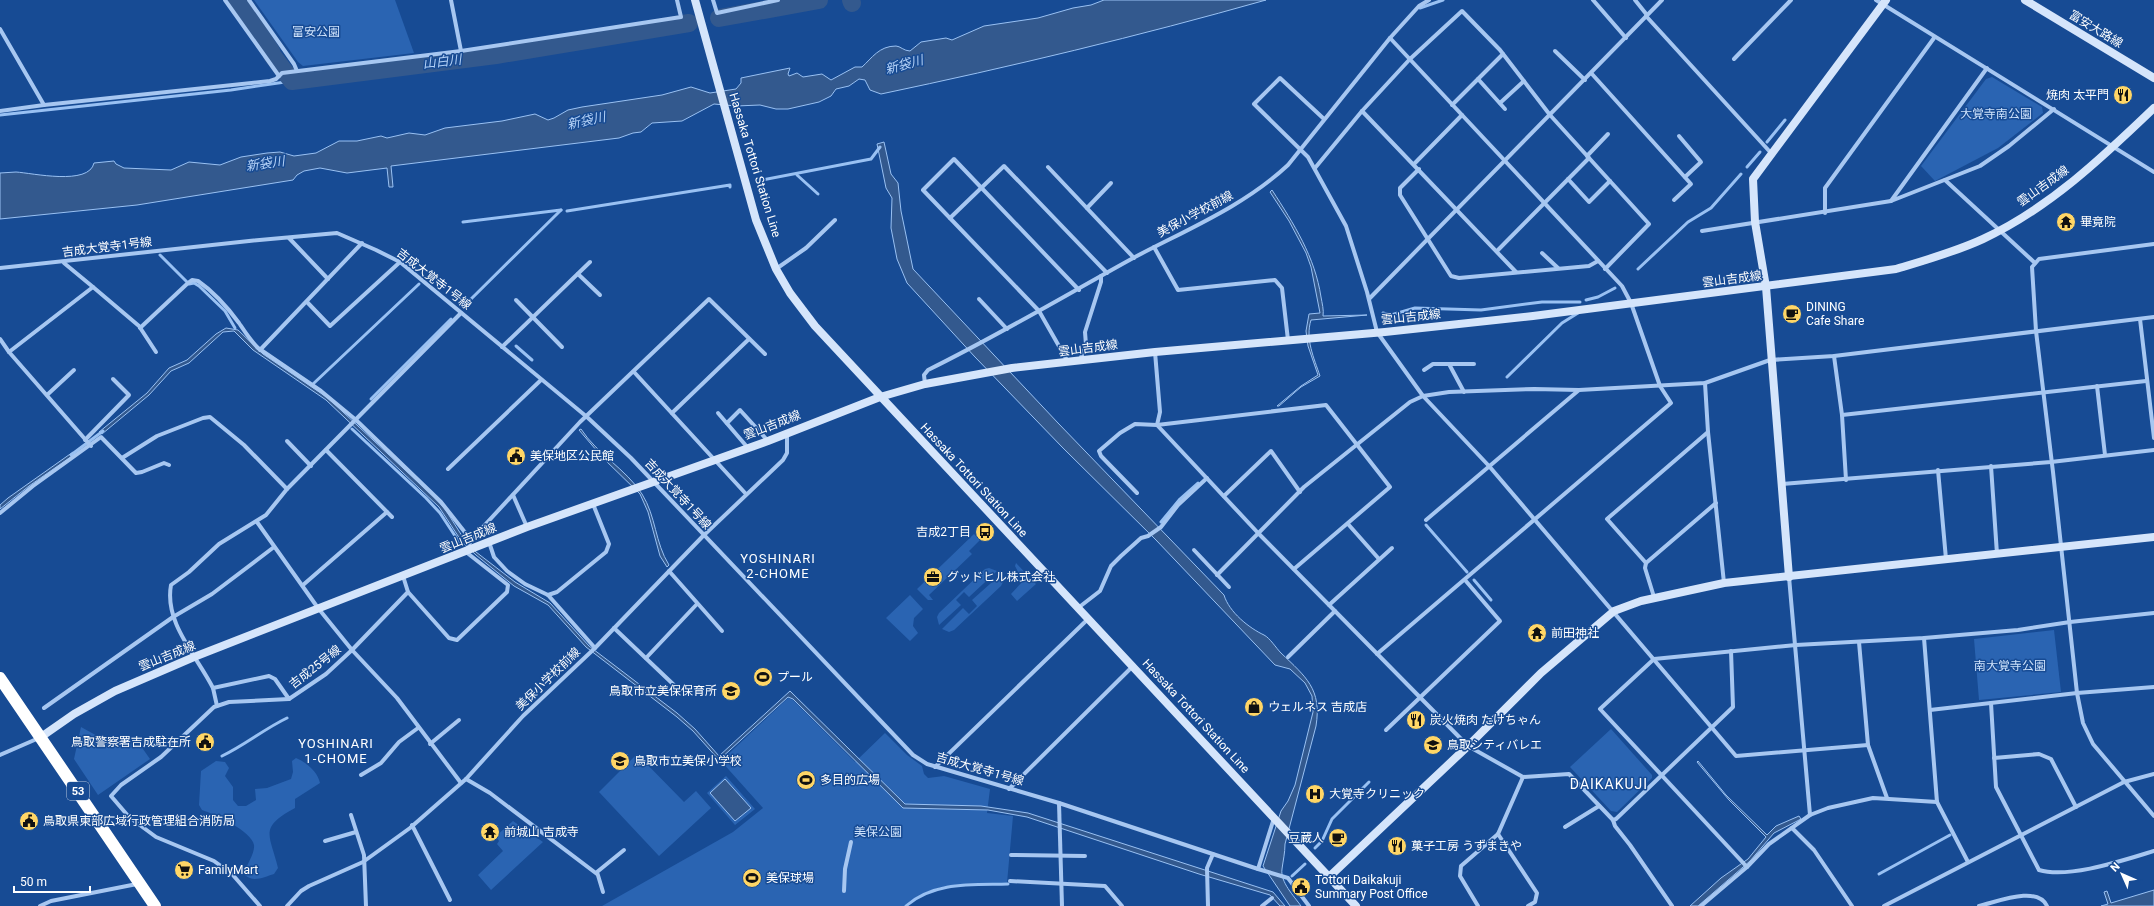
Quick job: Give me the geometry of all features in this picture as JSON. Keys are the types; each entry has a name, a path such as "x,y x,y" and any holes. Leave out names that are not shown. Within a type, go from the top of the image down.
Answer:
{"highway":[{"name":"53","path":"0,678 155,906"}],"street":[{"path":"225,0 280,74"},
{"path":"250,0 294,64 297,71"},
{"path":"451,0 461,50"},
{"path":"0,111 270,81 280,74 297,71 461,50 681,17 677,0"},
{"name":"Hassaka Tottori Station Line","path":"695,0 756,220 776,269 790,293 814,326 1356,906"},
{"path":"713,0 716,13 778,0"},
{"name":"美保小学校前線","path":"925,384 924,376 928,370 984,342 1079,290 1101,276 1225,210 1270,182 1288,165 1390,38 1419,6 1430,0"},
{"path":"1593,0 1626,38"},
{"path":"1635,0 1647,16 1771,153"},
{"path":"1369,299 1592,74 1662,0"},
{"path":"1734,59 1792,0"},
{"name":"富安大路線","path":"2025,0 2154,78"},
{"path":"1810,815 1770,360 1766,287 1755,222 1753,179 1882,1 1934,38 1987,68 2154,172"},
{"path":"1315,168 1362,111 1410,59 1462,11 1503,54 1550,115 1649,224 1605,269"},
{"path":"0,29 44,105"},
{"path":"1377,654 1671,403 1660,386 1631,303 1622,286 1390,38"},
{"path":"1825,213 1825,188 1934,38"},
{"path":"1555,51 1585,80"},
{"path":"1452,105 1503,54"},
{"path":"1891,201 1987,68"},
{"path":"1592,74 1691,184 1674,200"},
{"path":"1324,119 1280,78 1254,104 1301,149 1315,168 1346,226 1369,299 1377,332 1423,396 1489,466 1736,756 1868,745"},
{"path":"1478,79 1505,109"},
{"path":"1500,103 1524,81"},
{"name":"雲山吉成線","path":"41,737 74,714 115,691 194,657 282,624 318,608 466,552 527,527 768,441 880,396 925,384 1012,368 1155,352 1377,332 1766,287 1896,269 1945,255 1999,230 2053,196 2113,147 2154,108"},
{"path":"1702,231 1755,222 1825,213 1891,201 1980,166 2010,146 2054,109"},
{"path":"1362,111 1420,169 1516,272"},
{"path":"1414,164 1462,116"},
{"path":"1497,252 1568,179 1608,134"},
{"path":"1679,136 1701,162 1685,177"},
{"path":"1068,362 1039,311 923,190 954,159 1079,290"},
{"path":"950,218 1004,166 1107,273"},
{"path":"1048,167 1134,258"},
{"path":"1420,169 1400,188 1400,195 1451,276 1459,278 1589,266 1598,261"},
{"path":"1568,179 1589,202 1610,181"},
{"path":"1945,180 2035,263"},
{"path":"1086,208 1111,183"},
{"path":"776,269 806,248 835,220"},
{"name":"吉成大覚寺1号線","path":"0,268 64,263 249,240 337,233 362,243 400,262 587,417 653,481 703,536 913,755 935,767 1059,803 1288,878 1308,906"},
{"path":"289,238 328,279"},
{"path":"260,350 362,243"},
{"path":"2154,244 2039,259 2032,267 2036,331 2062,548 2077,693 2083,723 2093,744 2154,816"},
{"path":"1154,247 1178,290 1275,280 1282,288 1288,340"},
{"path":"1542,253 1558,268"},
{"path":"307,302 330,326 400,262"},
{"path":"502,347 590,262"},
{"path":"64,263 140,328 156,352"},
{"path":"578,274 600,295"},
{"path":"1080,361 1086,345 1085,332 1101,282 1101,276"},
{"path":"140,328 188,283 192,280 198,281 221,302 249,340 260,350 321,391 356,420 441,502 471,540"},
{"path":"9,352 92,287"},
{"path":"403,576 408,592 449,638 456,640 507,592 508,585 466,552 471,540 587,417 709,299 765,354"},
{"path":"979,299 1007,329"},
{"path":"516,300 562,347"},
{"path":"217,706 212,688 173,617 170,598 171,585 189,572 219,544 257,522 269,512 287,489 461,313"},
{"path":"1217,575 1300,492 1410,402 1423,396 1464,392 1534,389 1579,390 1706,383 1770,360 1834,356 2154,317"},
{"path":"2140,319 2146,381 2154,438"},
{"path":"0,339 9,352 91,446"},
{"path":"672,413 749,339"},
{"path":"1155,352 1160,412 1157,426"},
{"path":"1834,356 1842,415 1846,480"},
{"path":"1424,370 1433,364 1474,364"},
{"path":"1449,364 1464,392"},
{"path":"47,395 74,370"},
{"path":"634,372 746,494"},
{"path":"85,440 129,395 112,379"},
{"path":"448,469 541,380"},
{"path":"1842,415 2146,381"},
{"path":"1706,383 1708,432 1724,583"},
{"path":"2097,386 2105,456"},
{"path":"1426,520 1579,390"},
{"path":"1137,493 1101,456 1099,451 1120,433 1135,424 1157,426 1326,405 1390,487 1294,569"},
{"path":"727,423 740,410 768,441"},
{"path":"718,413 748,448"},
{"path":"122,458 156,436 203,418 212,417 244,445 287,489"},
{"path":"1157,426 1259,534 1468,746 1523,777 1569,774 1613,820 1615,826 1672,906"},
{"path":"1646,563 1607,519 1708,432"},
{"name":"美保小学校前線","path":"287,906 301,890 364,861 412,826 466,779 523,716 595,648 703,536 783,460 787,453 787,433"},
{"path":"0,513 32,486 91,446 101,437 139,473 164,463 169,465"},
{"path":"287,441 311,466"},
{"path":"326,450 392,517"},
{"path":"1781,484 1846,480 1938,470 2051,462 2154,450"},
{"path":"1224,496 1271,451 1300,492"},
{"path":"1991,466 1997,554"},
{"path":"1938,470 1946,559"},
{"path":"1078,609 1100,591 1111,566 1141,538 1148,536 1161,527 1178,505 1207,478"},
{"path":"513,495 527,527"},
{"path":"548,596 557,592 606,552 609,544 593,503"},
{"path":"1654,597 1645,568 1646,563 1716,503"},
{"path":"303,585 387,512"},
{"path":"257,522 318,608 352,650 397,698 430,744 461,783"},
{"path":"1348,524 1379,559"},
{"path":"1329,877 1468,746 1541,673 1614,611 1654,597 1724,583 2154,537"},
{"path":"489,542 494,557 507,571 525,584 548,596 595,648"},
{"path":"44,708 173,617 212,594 274,547"},
{"path":"1329,605 1392,548"},
{"path":"1194,550 1229,587"},
{"path":"669,571 722,631"},
{"path":"1386,730 1500,621 1465,580"},
{"name":"吉成25号線","path":"212,688 269,676 275,679 288,698 326,674 352,650 408,592"},
{"path":"646,658 697,604"},
{"path":"1288,657 1335,611"},
{"path":"1747,867 1600,709 1654,659 1796,645 1924,638 2018,630 2070,622 2154,613"},
{"path":"935,767 1088,619"},
{"path":"614,628 674,686"},
{"path":"1924,638 1937,802 1968,862"},
{"path":"1859,642 1868,745 1887,798"},
{"path":"1613,820 1663,775 1733,707 1731,651"},
{"path":"1009,788 1133,666"},
{"path":"1930,710 2077,693 2154,687"},
{"path":"260,906 232,874 214,861 156,837 129,817 111,796 121,786 161,757 211,709 229,702 288,698"},
{"path":"1991,703 1996,787 2039,870 2050,874 2102,866 2154,851"},
{"path":"430,744 459,720"},
{"path":"361,775 381,763 400,742 418,728"},
{"path":"0,755 41,737"},
{"path":"1994,758 2039,754 2050,759 2076,807"},
{"path":"1884,906 2124,782 2154,774"},
{"path":"1478,906 1460,876 1461,866 1498,834 1523,777"},
{"path":"466,779 490,793 597,874 603,892"},
{"path":"1701,906 1747,867 1769,844 1810,815 1828,808 1860,800 1887,798 1937,802"},
{"path":"1059,803 1062,906"},
{"path":"1565,827 1599,806"},
{"path":"351,815 364,861 366,906"},
{"path":"1258,869 1276,820"},
{"path":"412,826 450,900"},
{"path":"1792,828 1814,850 1852,906"},
{"path":"326,841 356,832"},
{"path":"1498,834 1537,893 1536,902 1528,906"},
{"path":"844,891 845,869 851,842"},
{"path":"597,874 624,850"},
{"path":"1208,906 1207,868 1213,854"},
{"path":"1011,855 1085,856"},
{"path":"1010,881 1105,886 1122,906"},
{"path":"40,906 51,901 140,883"},
{"path":"1980,906 2020,896 2034,895 2044,900 2047,906"},
{"path":"1262,906 1272,898"}],"green space":[{"name":"富安公園","path":"254,0 395,0 414,53 303,66 298,62"},
{"name":"大覚寺南公園","path":"1992,77 2042,107 2043,113 1998,148 1935,181 1921,166 1986,79"},
{"path":"974,534 980,540 969,551 972,554 929,595 933,600 928,600 917,589"},
{"path":"1016,563 1036,584 1017,601 1011,594 1023,581 1015,566"},
{"path":"989,568 997,571 969,597 964,592 956,600 961,605 939,625 937,617 939,613 985,569"},
{"path":"1000,575 1003,582 1001,586 954,630 949,632 942,629 963,608 969,614 977,606 972,600"},
{"path":"910,595 923,609 914,618 913,626 918,633 910,641 886,618"},
{"name":"南大覚寺公園","path":"2054,630 2061,692 1979,700 1974,639"},
{"name":"美保公園","path":"788,698 793,700 855,762 885,733 907,755 922,766 924,774 928,778 944,776 990,789 987,813 1013,816 1007,883 953,885 927,892 905,906 602,906 733,832 763,808 721,761"},
{"path":"81,727 101,738 138,742 150,759 98,795 74,759"},
{"path":"1611,729 1652,775 1652,778 1617,812 1611,811 1570,767"},
{"path":"637,754 684,802 696,791 711,808 659,856 599,792"},
{"path":"296,758 311,768 317,775 320,783 295,799 295,808 283,815 271,827 270,839 278,868 274,874 259,879 252,879 245,875 245,871 254,848 252,840 247,834 232,824 202,810 199,805 201,771 216,761 225,762 229,768 225,776 233,787 233,800 238,806 246,806 256,800 255,789 267,788 291,779 293,772 292,761"},
{"path":"726,776 755,809 735,825 707,793"},
{"path":"513,821 543,842 491,890 478,875 503,851 497,844 499,841 496,836"}],"water":[{"name":"新袋川","path":"1104,0 1266,0 1074,50 881,94 870,90 865,80 859,79 849,86 836,89 831,96 819,102 788,109 776,109 760,105 736,106 714,104 682,121 652,123 641,132 619,138 391,166 393,187 389,187 387,168 347,173 320,168 304,171 297,175 293,180 137,205 0,219 0,173 16,172 46,176 71,176 82,174 90,170 94,163 114,161 116,164 124,168 171,170 189,162 220,165 241,157 267,153 280,152 294,156 316,153 339,141 357,141 381,136 387,138 409,133 425,135 445,128 502,121 535,114 548,120 568,110 662,95 691,87 710,93 736,89 741,83 741,78 790,68 788,74 789,76 797,73 803,77 822,74 831,80 855,67 862,67 876,53 885,48 896,46 910,51 921,42 946,38 952,40 984,26 1038,18 1073,8 1091,5"},
{"path":"884,142 891,174 898,183 901,211 913,269 1058,423 1224,595 1230,607 1240,619 1268,638 1298,669 1310,685 1317,702 1316,726 1285,844 1282,869 1285,884 1301,906 1290,906 1263,866 1281,811 1288,801 1295,785 1313,712 1312,696 1305,683 1290,669 1275,665 1156,540 1063,448 975,357 907,283 897,259 891,228 892,198 886,188 877,144"},
{"path":"1272,190 1296,228 1309,255 1318,282 1323,306 1323,316 1367,315 1311,320 1309,327 1310,341 1320,376 1301,387 1279,406 1277,406 1301,386 1318,375 1308,346 1306,331 1309,314 1320,313 1311,267 1306,253 1289,221 1270,192"},
{"path":"226,328 238,330 263,354 328,398 433,496 445,509 464,539 476,552 515,582 550,603 589,646 677,713 695,729 719,756 790,691 905,804 981,806 1028,813 1273,892 1285,906 1280,906 1270,895 1199,874 1027,817 988,810 903,808 793,699 788,697 719,760 693,731 677,717 586,647 548,605 514,586 476,555 462,542 439,507 326,400 253,350 234,331 223,332 189,363 171,371 149,395 102,434 99,432 147,393 169,368 187,360 216,334"},
{"path":"581,429 595,446 628,477 647,502 664,557 669,565 667,567 660,556 648,512 640,494 603,458 579,430"},
{"path":"73,452 75,454 29,486 0,509 0,505 8,498"},
{"path":"1698,761 1726,795 1767,835 1776,826 1799,816 1801,819 1774,833 1750,861 1698,906 1690,906 1721,878 1748,859 1766,837 1729,800 1697,762"},
{"path":"725,779 751,808 735,821 710,793"},
{"path":"2154,890 2154,906 2101,906 2108,904 2104,892 2107,891 2111,903"}],"waterway":[{"name":"山白川","path":"237,0 271,51 272,55 292,81 496,55 689,23"},
{"name":"山白川","path":"719,18 819,0"},
{"path":"1420,8 1443,0"},
{"path":"0,115 231,90 292,81"},
{"path":"1767,142 1785,120"},
{"path":"762,180 871,159 880,147"},
{"path":"1747,167 1760,152"},
{"path":"1638,269 1688,222 1711,208 1741,174"},
{"path":"797,175 818,194"},
{"path":"567,211 730,185 730,187"},
{"path":"463,222 561,210"},
{"path":"465,305 561,210"},
{"path":"160,255 187,282"},
{"path":"189,284 194,283 199,286 225,311 235,328"},
{"path":"313,384 419,284"},
{"path":"1586,300 1598,297 1615,288"},
{"path":"1383,313 1391,315 1415,308 1481,310 1542,302 1580,302"},
{"path":"1507,377 1562,323 1578,313"},
{"path":"371,399 451,319"},
{"path":"516,346 532,360"},
{"path":"352,429 426,498 440,513 459,542"},
{"path":"71,455 103,431"},
{"path":"1161,522 1180,499 1198,483"},
{"path":"1426,525 1467,572"},
{"path":"1474,580 1491,600"},
{"path":"222,756 287,718"},
{"path":"1315,848 1322,841 1332,819 1369,782"},
{"path":"1879,874 1950,835"},
{"path":"1292,876 1305,864"},
{"path":"906,906 917,898 942,888 968,885 1008,884"}],"place":[{"name":"焼肉 太平門","path":"2123,95"},
{"name":"畢竟院","path":"2066,222"},
{"name":"DINING Cafe Share","path":"1792,314"},
{"name":"美保地区公民館","path":"516,456"},
{"name":"吉成2丁目","path":"985,532"},
{"name":"グッドヒル株式会社","path":"933,577"},
{"name":"前田神社","path":"1537,633"},
{"name":"プール","path":"763,677"},
{"name":"鳥取市立美保保育所","path":"731,691"},
{"name":"ウェルネス 吉成店","path":"1254,707"},
{"name":"炭火焼肉 たけちゃん","path":"1416,720"},
{"name":"鳥取警察署吉成駐在所","path":"205,742"},
{"name":"鳥取シティバレエ","path":"1433,745"},
{"name":"鳥取市立美保小学校","path":"620,761"},
{"name":"多目的広場","path":"806,780"},
{"name":"大覚寺クリニック","path":"1315,794"},
{"name":"鳥取県東部広域行政管理組合消防局","path":"29,821"},
{"name":"前城山 吉成寺","path":"490,832"},
{"name":"豆蔵人","path":"1338,838"},
{"name":"菓子工房 うずまきや","path":"1397,846"},
{"name":"FamilyMart","path":"184,870"},
{"name":"美保球場","path":"752,878"},
{"name":"Tottori Daikakuji Summary Post Office","path":"1301,887"}],"district":[{"name":"YOSHINARI 2-CHOME","path":"778,566"},
{"name":"YOSHINARI 1-CHOME","path":"336,750"},
{"name":"DAIKAKUJI","path":"1609,784"}]}
